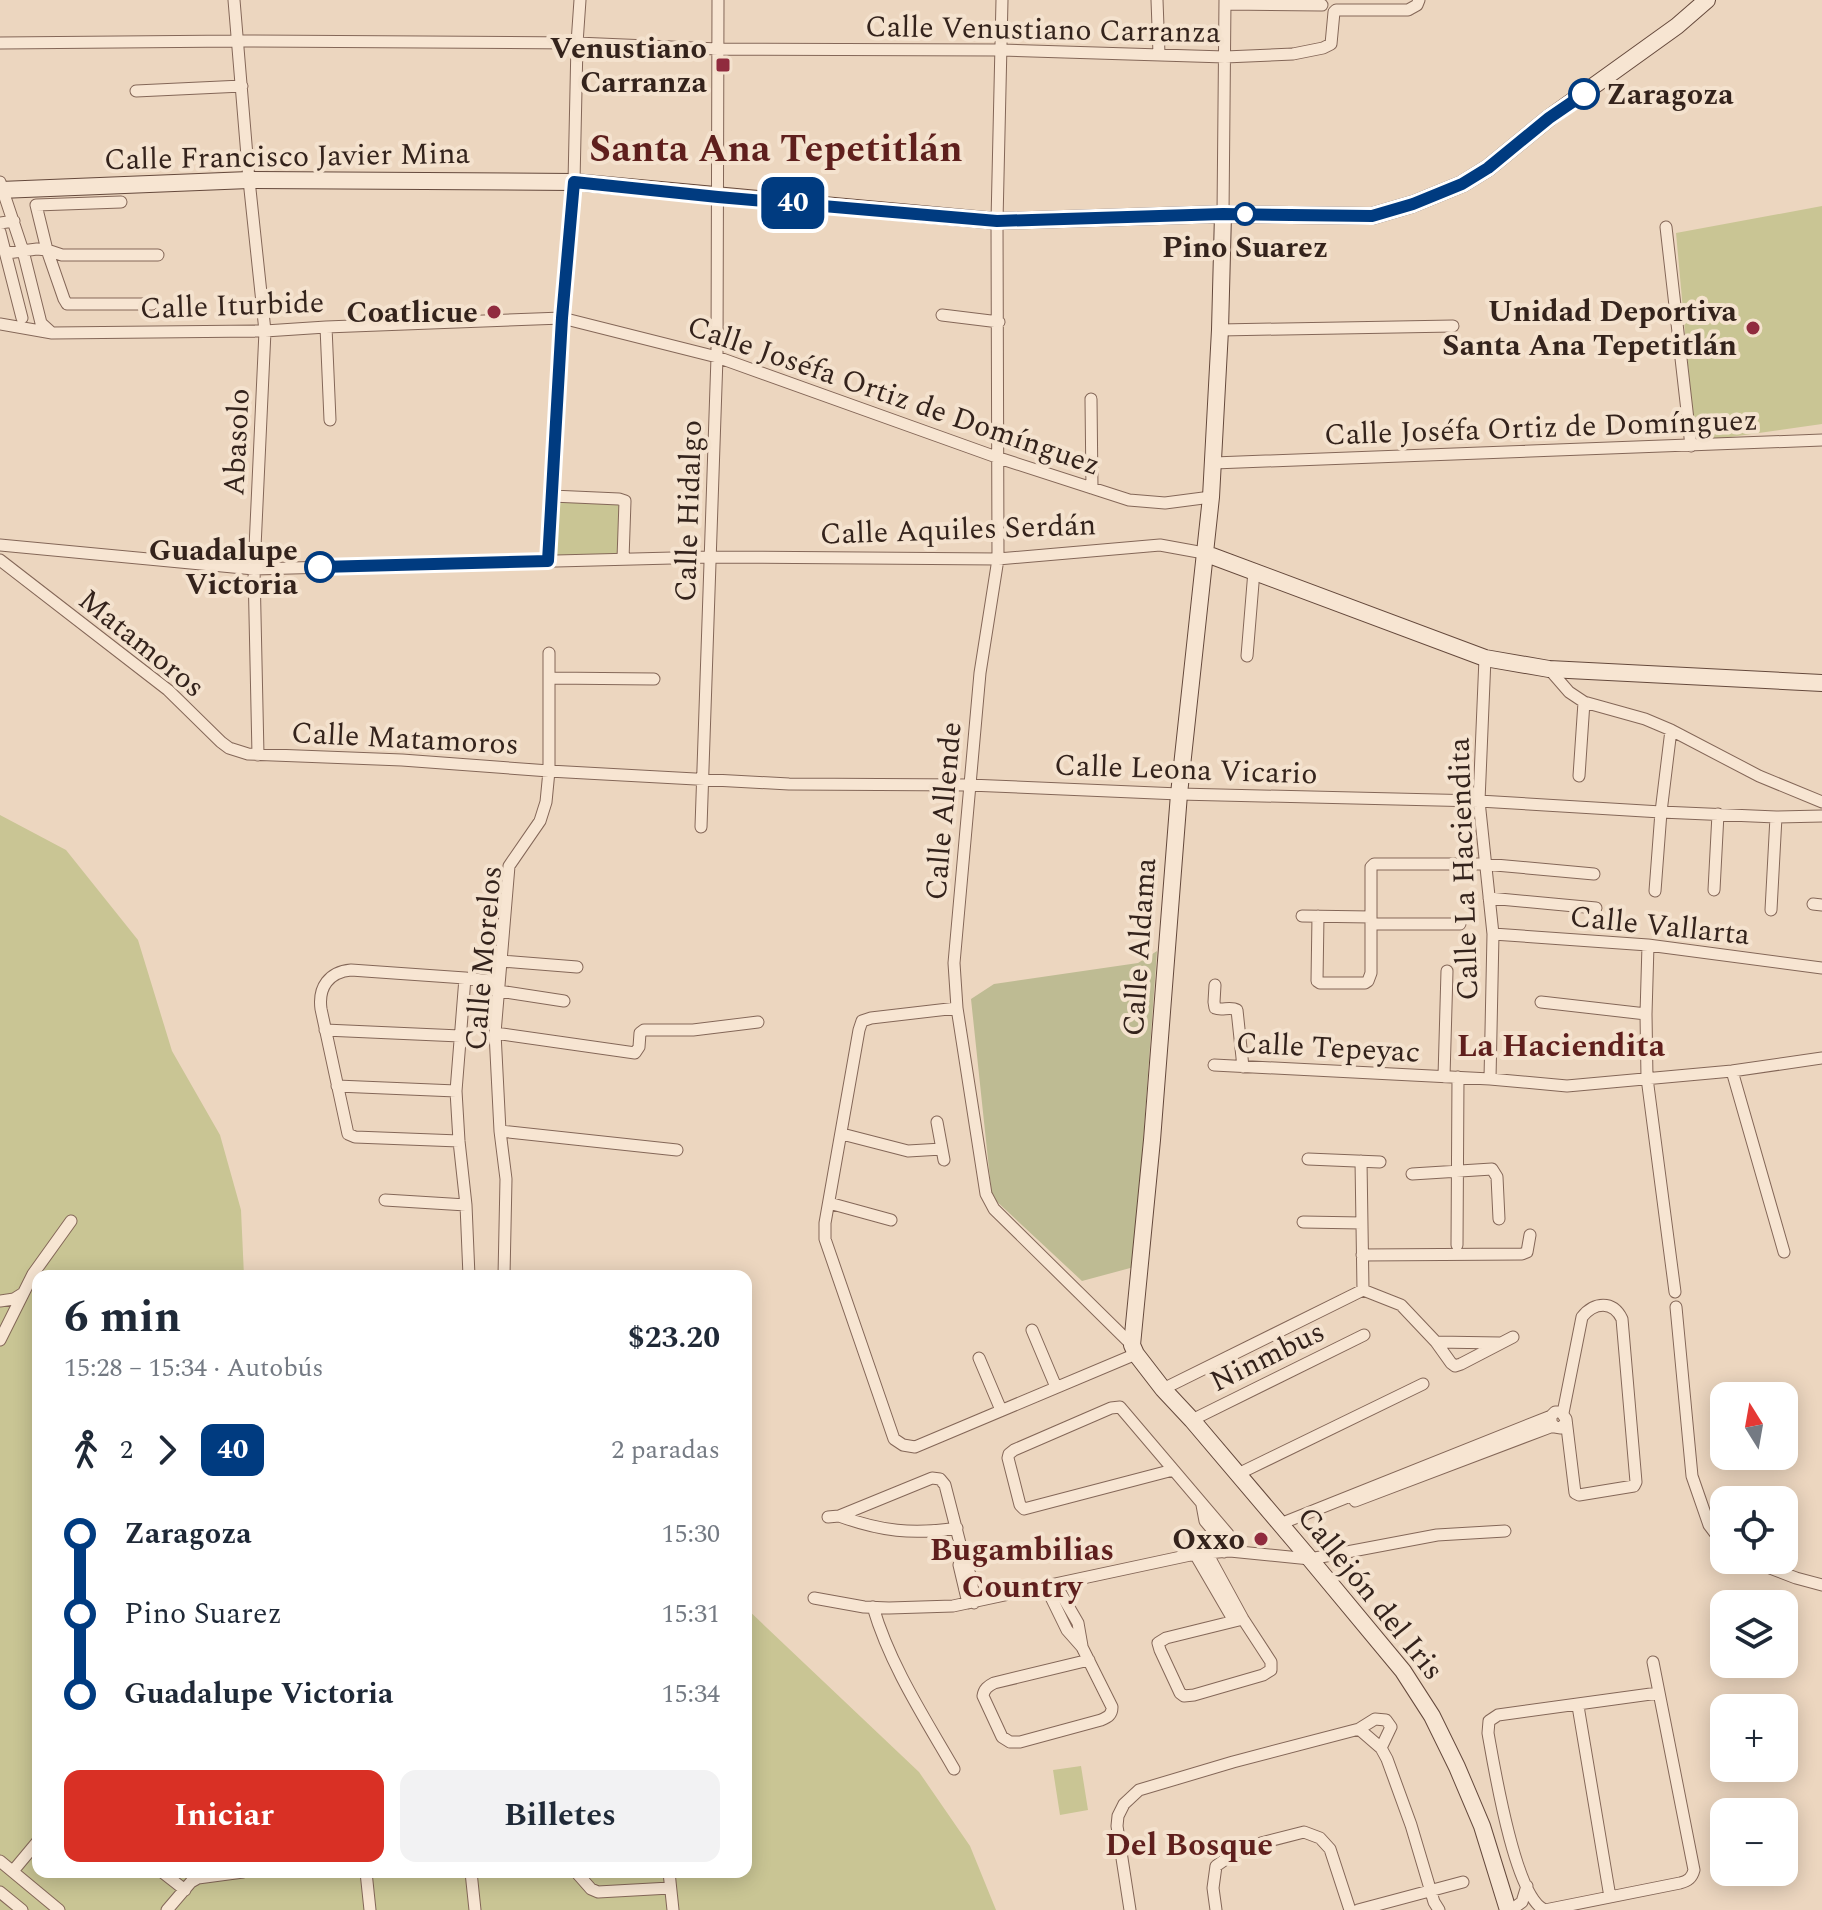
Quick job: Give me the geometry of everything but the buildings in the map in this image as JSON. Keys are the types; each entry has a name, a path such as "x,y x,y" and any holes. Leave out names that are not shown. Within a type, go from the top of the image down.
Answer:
{"street":[{"name":"Abasolo","path":"234,0 265,331 254,569 258,755"},
{"path":"548,561 562,318 574,182 580,0"},
{"name":"Calle Hidalgo","path":"701,827 717,357 718,0"},
{"name":"Calle Allende","path":"1002,0 997,221 998,559 980,673 969,785 954,963 957,1008 989,1201 1134,1350"},
{"path":"1157,0 1159,54"},
{"name":"Calle Francisco Javier Mina","path":"1,187 249,180 574,182 997,221 1223,214 1372,216 1413,204 1462,184 1488,168 1549,118 1665,35 1707,0"},
{"path":"1322,5 1225,2 1220,330 1214,463 1204,553 1485,658 1549,669 1822,683"},
{"name":"Calle Venustiano Carranza","path":"0,43 577,43 718,49 1001,50 1225,57 1289,55 1329,47 1336,10 1408,10 1418,3"},
{"path":"136,91 242,86"},
{"path":"1,187 23,251 41,323 52,333"},
{"path":"121,202 36,205 47,250 67,304 152,304"},
{"path":"0,223 14,221"},
{"path":"1666,227 1691,446"},
{"path":"0,232 22,318"},
{"path":"7,253 47,250 62,255 158,255"},
{"path":"942,315 999,322"},
{"name":"Calle Iturbide","path":"0,324 52,333 265,331 562,318"},
{"name":"Calle Joséfa Ortiz de Domínguez","path":"562,318 717,357 999,458 1129,500 1165,503 1211,497"},
{"path":"1220,330 1453,326"},
{"path":"326,327 330,420"},
{"path":"1091,399 1092,488"},
{"name":"Calle Joséfa Ortiz de Domínguez","path":"1214,463 1822,440"},
{"path":"552,496 625,501 623,559"},
{"path":"0,545 254,569"},
{"name":"Calle Aquiles Serdán","path":"254,569 711,557 998,559 1160,545 1204,553"},
{"name":"Calle Aldama","path":"1134,1350 1179,794 1204,553"},
{"name":"Matamoros","path":"0,560 168,690 221,742 238,752 258,755"},
{"path":"1247,656 1254,571"},
{"name":"Calle Morelos","path":"504,1270 506,1179 495,1033 509,866 542,817 546,802 549,653"},
{"name":"Calle La Haciendita","path":"1485,658 1479,801 1493,934 1490,1079"},
{"path":"1549,669 1569,692 1584,702 1645,719 1759,776 1822,802"},
{"path":"550,678 654,679"},
{"path":"1579,776 1584,702"},
{"path":"1655,891 1671,730"},
{"name":"Calle Matamoros","path":"258,755 402,760 549,771"},
{"name":"Calle Leona Vicario","path":"549,771 789,784 969,785 1179,794 1479,801 1776,817 1822,816"},
{"path":"1714,890 1718,814"},
{"path":"1771,910 1776,817"},
{"path":"1318,916 1317,981 1361,983 1368,981 1371,973 1372,865 1484,864 1594,874"},
{"path":"1489,898 1596,908"},
{"path":"1302,916 1460,924"},
{"name":"Calle Vallarta","path":"1493,934 1648,945 1822,968"},
{"path":"1648,945 1647,1078 1675,1292"},
{"path":"501,961 577,967"},
{"path":"459,1141 351,1136 346,1128 319,999 324,983 340,971 465,978 564,1001"},
{"path":"1444,1077 1447,971"},
{"path":"465,978 456,1091 469,1270"},
{"path":"1215,985 1215,1008 1233,1007 1237,1010 1243,1067"},
{"path":"1541,1002 1646,1014"},
{"path":"957,1008 862,1021 825,1223 825,1239 894,1439 903,1445 915,1447 1134,1350"},
{"path":"495,1033 635,1053 639,1047 640,1033 644,1030 693,1030 758,1022"},
{"path":"325,1030 460,1036"},
{"name":"Calle Tepeyac","path":"1214,1065 1458,1077 1567,1086 1732,1071 1822,1058"},
{"path":"1732,1071 1784,1252"},
{"path":"1457,1245 1458,1077"},
{"path":"337,1086 456,1091"},
{"path":"842,1134 908,1151 943,1155 937,1122"},
{"path":"500,1131 677,1150"},
{"path":"1308,1159 1380,1162"},
{"path":"1361,1161 1363,1290"},
{"path":"1412,1174 1495,1171 1499,1219"},
{"path":"385,1200 466,1205"},
{"path":"829,1203 891,1220"},
{"path":"36,1270 71,1221"},
{"path":"1303,1222 1362,1223"},
{"path":"1362,1255 1522,1254 1529,1249 1530,1235"},
{"path":"0,1340 32,1277"},
{"path":"1163,1389 1363,1290 1401,1305 1455,1366 1513,1337"},
{"path":"0,1301 14,1299 22,1293"},
{"path":"1604,1304 1611,1306 1622,1319 1634,1486 1579,1495 1575,1493 1558,1419 1582,1317 1589,1309 1604,1304"},
{"path":"1676,1307 1692,1476 1710,1525"},
{"path":"1032,1330 1056,1387"},
{"name":"Ninmbus","path":"1192,1420 1364,1335"},
{"path":"1436,1342 1500,1343"},
{"name":"Callejón del Iris","path":"1134,1350 1163,1389 1403,1671 1432,1716 1457,1767 1482,1826 1510,1910"},
{"path":"979,1358 1001,1410"},
{"path":"1238,1474 1423,1384"},
{"path":"1173,1470 1024,1509 1020,1505 1008,1458 1014,1450 1117,1407 1122,1409 1173,1470 1202,1505 1205,1521 1227,1552"},
{"path":"1282,1526 1558,1419"},
{"path":"957,1528 930,1533 901,1532 833,1516 937,1478 945,1485 973,1583 971,1603"},
{"path":"814,1598 873,1607 932,1608 971,1603 1201,1553 1227,1552 1310,1559 1437,1535 1505,1531"},
{"path":"1201,1553 1238,1620 1271,1662 1271,1670 1194,1695 1184,1696 1180,1693 1158,1643 1166,1638 1238,1620"},
{"path":"1786,1574 1822,1585"},
{"path":"1051,1586 1067,1630 1082,1647 1089,1660 1112,1707 1110,1715 1020,1742 1010,1742 1002,1737 983,1696 984,1690 994,1683 1089,1660"},
{"path":"873,1607 894,1664 954,1769"},
{"path":"1653,1662 1693,1874 1686,1882 1545,1910 1535,1903 1510,1842 1488,1733 1489,1721 1498,1715 1658,1693"},
{"path":"1578,1706 1610,1897"},
{"path":"1130,1910 1117,1826 1124,1804 1139,1790 1359,1729 1375,1719 1386,1720 1391,1727 1381,1748"},
{"path":"1359,1729 1381,1748 1387,1759 1439,1910"},
{"path":"1216,1910 1213,1888 1216,1866 1236,1852 1304,1832 1320,1838 1330,1849 1350,1910"},
{"path":"13,1871 32,1848"},
{"path":"0,1861 59,1910"},
{"path":"170,1878 185,1890"},
{"path":"167,1910 198,1878"},
{"path":"367,1878 370,1910"},
{"path":"472,1878 475,1910"},
{"path":"581,1878 598,1892 670,1888"},
{"path":"669,1878 673,1910"},
{"path":"1358,1910 1463,1882"},
{"path":"1510,1910 1522,1902 1527,1886"},
{"path":"0,1892 22,1910"}],"shaded area":[{"name":"Unidad Deportiva Santa Ana Tepetitlán","path":"1822,206 1822,424 1695,442 1676,233"},
{"path":"556,501 623,503 622,555 555,556"},
{"path":"0,815 66,850 138,940 172,1051 220,1135 241,1210 244,1270 32,1270 32,1878 752,1878 752,1614 919,1772 970,1846 996,1910 0,1910"},
{"path":"1157,951 1134,1267 1082,1281 992,1197 971,999 994,984 1138,963"},
{"path":"1081,1766 1088,1810 1060,1815 1053,1770"}],"bus line":[{"name":"40","path":"320,567 548,561 562,318 574,182 997,221 1223,214 1372,216 1413,204 1462,184 1488,168 1584,94"}],"place":[{"name":"Venustiano Carranza","path":"723,65"},
{"name":"Zaragoza","path":"1584,94"},
{"name":"Pino Suarez","path":"1245,214"},
{"name":"Coatlicue","path":"494,312"},
{"name":"Unidad Deportiva Santa Ana Tepetitlán","path":"1753,328"},
{"name":"Guadalupe Victoria","path":"320,567"},
{"name":"Oxxo","path":"1261,1539"}],"district":[{"name":"Santa Ana Tepetitlán","path":"776,148"},
{"name":"La Haciendita","path":"1561,1045"},
{"name":"Bugambilias Country","path":"1022,1568"},
{"name":"Del Bosque","path":"1189,1844"}]}
